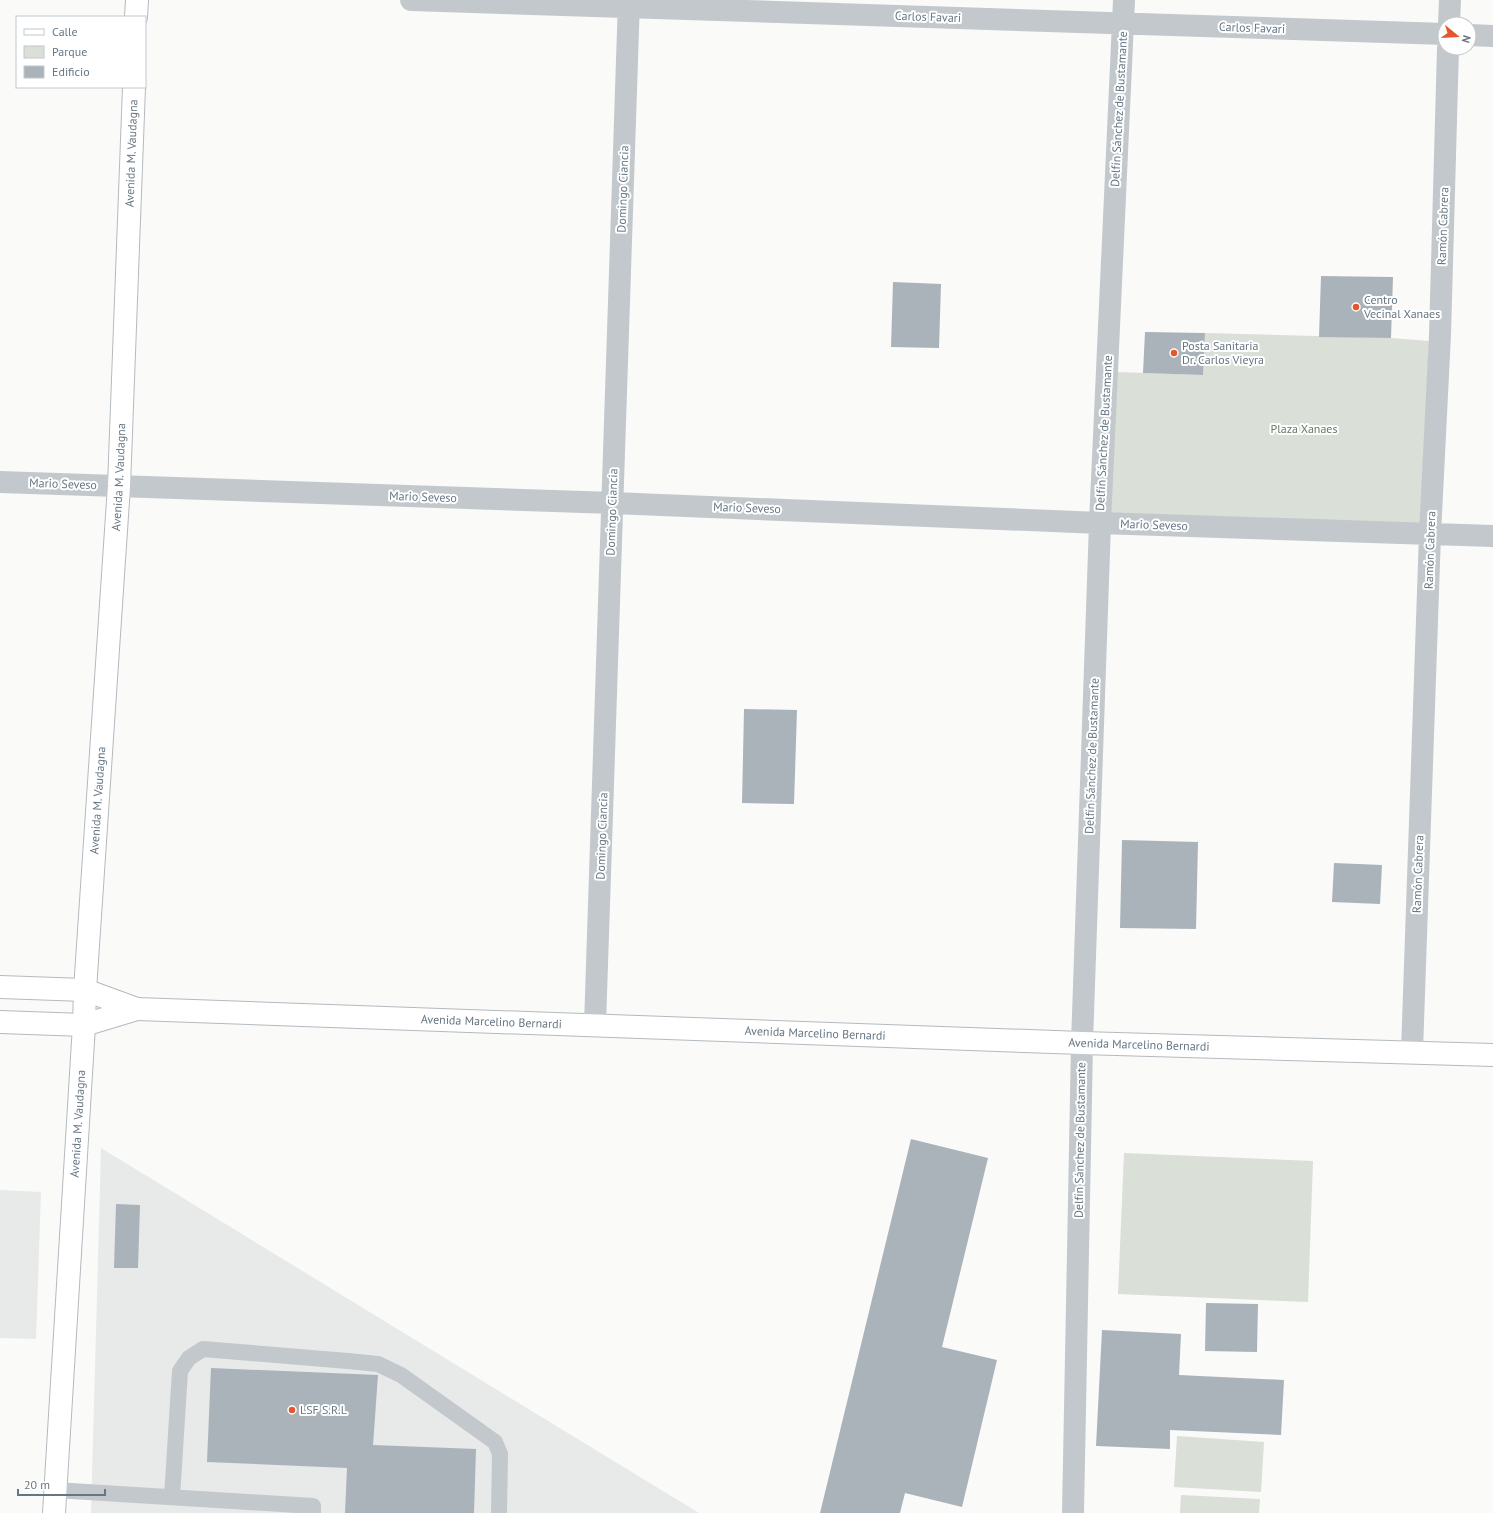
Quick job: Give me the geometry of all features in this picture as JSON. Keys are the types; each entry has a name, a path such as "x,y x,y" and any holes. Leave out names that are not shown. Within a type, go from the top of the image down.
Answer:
{"main road":[{"path":"136,16 137,0"},
{"name":"Avenida M. Vaudagna","path":"54,1513 85,990 119,486 134,88"},
{"path":"0,987 85,990 137,1009"},
{"path":"0,1022 84,1025 137,1009"},
{"name":"Avenida Marcelino Bernardi","path":"137,1009 1082,1042 1493,1054"}],"street":[{"name":"Carlos Favari","path":"411,0 629,4 1123,24 1437,34"},
{"name":"Delfín Sánchez de Bustamante","path":"1073,1513 1082,1042 1100,523 1124,0"},
{"path":"1449,16 1450,0"},
{"name":"Domingo Ciancia","path":"595,1025 629,4"},
{"path":"1477,35 1493,36"},
{"name":"Ramón Cabrera","path":"1412,1052 1430,534 1440,335 1448,56"},
{"name":"Mario Seveso","path":"0,482 613,503 1100,523 1493,536"}],"lane":[{"path":"172,1497 180,1371 189,1358 203,1349 371,1363 378,1364 401,1375 495,1442 500,1454 499,1513"},
{"path":"55,1490 313,1506 313,1513"}],"shaded area":[{"path":"101,1148 699,1513 91,1513"},
{"path":"0,1190 41,1192 36,1339 0,1338"}],"green space":[{"name":"Plaza Xanaes","path":"1205,333 1391,338 1429,341 1422,527 1110,515 1116,372 1203,375"},
{"path":"1124,1153 1313,1161 1308,1302 1118,1294"},
{"path":"1177,1436 1264,1442 1261,1492 1174,1487"},
{"path":"1181,1495 1260,1499 1259,1513 1180,1513"}],"building":[{"name":"Centro Vecinal Xanaes","path":"1321,276 1393,277 1391,338 1319,337"},
{"path":"893,282 941,284 939,348 891,347"},
{"name":"Posta Sanitaria Dr. Carlos Vieyra","path":"1145,332 1205,333 1203,375 1143,373"},
{"path":"744,709 797,710 794,804 742,803"},
{"path":"1122,840 1198,842 1196,929 1120,928"},
{"path":"1334,863 1382,865 1380,904 1332,902"},
{"path":"911,1139 988,1158 942,1347 997,1360 962,1507 905,1493 900,1513 820,1513"},
{"path":"116,1204 140,1205 138,1268 114,1268"},
{"path":"1206,1303 1258,1304 1257,1352 1205,1351"},
{"path":"1102,1330 1181,1334 1179,1375 1284,1380 1281,1435 1170,1430 1170,1449 1096,1446"},
{"name":"LSF S.R.L","path":"211,1368 378,1375 373,1445 476,1449 474,1513 345,1513 347,1468 207,1462"}],"place":[{"name":"Centro Vecinal Xanaes","path":"1356,307"},
{"name":"Posta Sanitaria Dr. Carlos Vieyra","path":"1174,353"},
{"name":"LSF S.R.L","path":"292,1410"}]}
